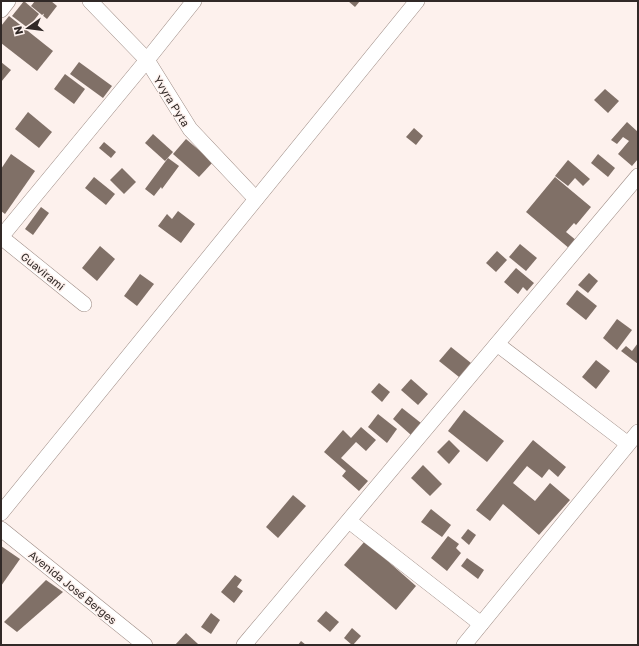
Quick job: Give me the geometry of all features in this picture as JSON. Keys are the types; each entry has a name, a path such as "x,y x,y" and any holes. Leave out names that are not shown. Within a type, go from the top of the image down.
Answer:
{"street":[{"path":"1,10 8,1"},
{"name":"Yvyra Pyta","path":"90,1 147,60 190,129 256,199"},
{"path":"1,237 194,1"},
{"path":"1,513 417,1"},
{"path":"244,645 638,176"},
{"name":"Guavirami","path":"1,237 84,304"},
{"path":"496,344 628,444"},
{"path":"464,645 638,432"},
{"path":"349,520 481,624"},
{"name":"Avenida José Berges","path":"1,529 144,645"}],"building":[{"path":"24,1 39,14 28,28 12,16"},
{"path":"35,1 51,1 57,6 47,19 31,6"},
{"path":"348,1 360,1 355,7"},
{"path":"9,16 53,51 37,71 1,43 1,26"},
{"path":"1,62 11,70 1,82"},
{"path":"79,62 112,86 103,98 70,74"},
{"path":"65,74 85,89 74,104 54,89"},
{"path":"605,89 619,101 608,113 594,100"},
{"path":"28,112 52,132 39,148 15,129"},
{"path":"627,122 638,132 638,159 632,166 618,154 629,141 623,137 617,144 611,140"},
{"path":"414,128 423,136 416,145 406,137"},
{"path":"153,134 173,152 165,161 145,143"},
{"path":"186,139 213,162 199,177 173,154"},
{"path":"104,142 116,152 111,158 99,148"},
{"path":"11,154 35,171 5,214 1,211 1,169"},
{"path":"598,154 615,168 608,177 591,163"},
{"path":"168,158 179,166 162,189 161,187 154,196 145,189"},
{"path":"568,160 590,179 583,186 575,178 568,186 555,176"},
{"path":"122,168 136,182 124,194 110,180"},
{"path":"94,177 115,194 106,205 85,188"},
{"path":"555,177 591,207 576,225 574,223 566,232 577,241 570,249 526,212"},
{"path":"41,207 49,213 33,235 25,229"},
{"path":"178,211 195,224 181,243 158,226 167,214 172,219"},
{"path":"520,244 537,258 526,271 509,257"},
{"path":"100,246 115,259 97,281 82,268"},
{"path":"497,251 507,260 496,272 486,263"},
{"path":"516,268 534,283 527,291 523,287 518,294 504,282"},
{"path":"589,273 598,281 588,293 578,285"},
{"path":"140,274 154,284 137,306 124,296"},
{"path":"577,290 597,306 586,320 566,304"},
{"path":"617,319 632,330 617,350 603,338"},
{"path":"638,343 638,364 621,351 626,346 632,351"},
{"path":"451,347 471,363 459,377 439,361"},
{"path":"596,360 610,371 596,389 582,377"},
{"path":"411,379 428,394 418,405 401,390"},
{"path":"379,383 390,392 382,402 371,392"},
{"path":"402,408 421,423 411,435 393,419"},
{"path":"464,410 504,441 487,462 448,431"},
{"path":"378,414 397,429 387,443 368,427"},
{"path":"361,427 376,440 366,451 356,442 341,458 368,481 359,491 342,476 346,471 324,452 343,430 351,438"},
{"path":"449,440 460,451 449,464 437,452"},
{"path":"533,440 566,467 558,477 549,469 542,478 527,466 513,483 535,501 550,483 570,500 539,535 503,504 490,521 476,510"},
{"path":"423,465 442,484 430,496 411,478"},
{"path":"293,495 306,506 278,538 266,527"},
{"path":"431,509 451,525 442,537 421,522"},
{"path":"468,529 476,535 469,545 461,538"},
{"path":"448,536 459,544 456,548 461,553 447,571 431,558"},
{"path":"365,541 416,586 396,610 344,565"},
{"path":"1,546 20,559 1,586"},
{"path":"467,558 484,570 478,579 461,566"},
{"path":"235,575 242,580 237,587 243,591 234,603 221,592"},
{"path":"46,580 63,592 17,632 4,622"},
{"path":"326,611 339,622 330,632 317,621"},
{"path":"211,613 220,620 211,634 201,627"},
{"path":"352,628 361,636 353,645 344,638"},
{"path":"186,633 198,644 175,645"},
{"path":"301,641 306,645 298,645"}]}
